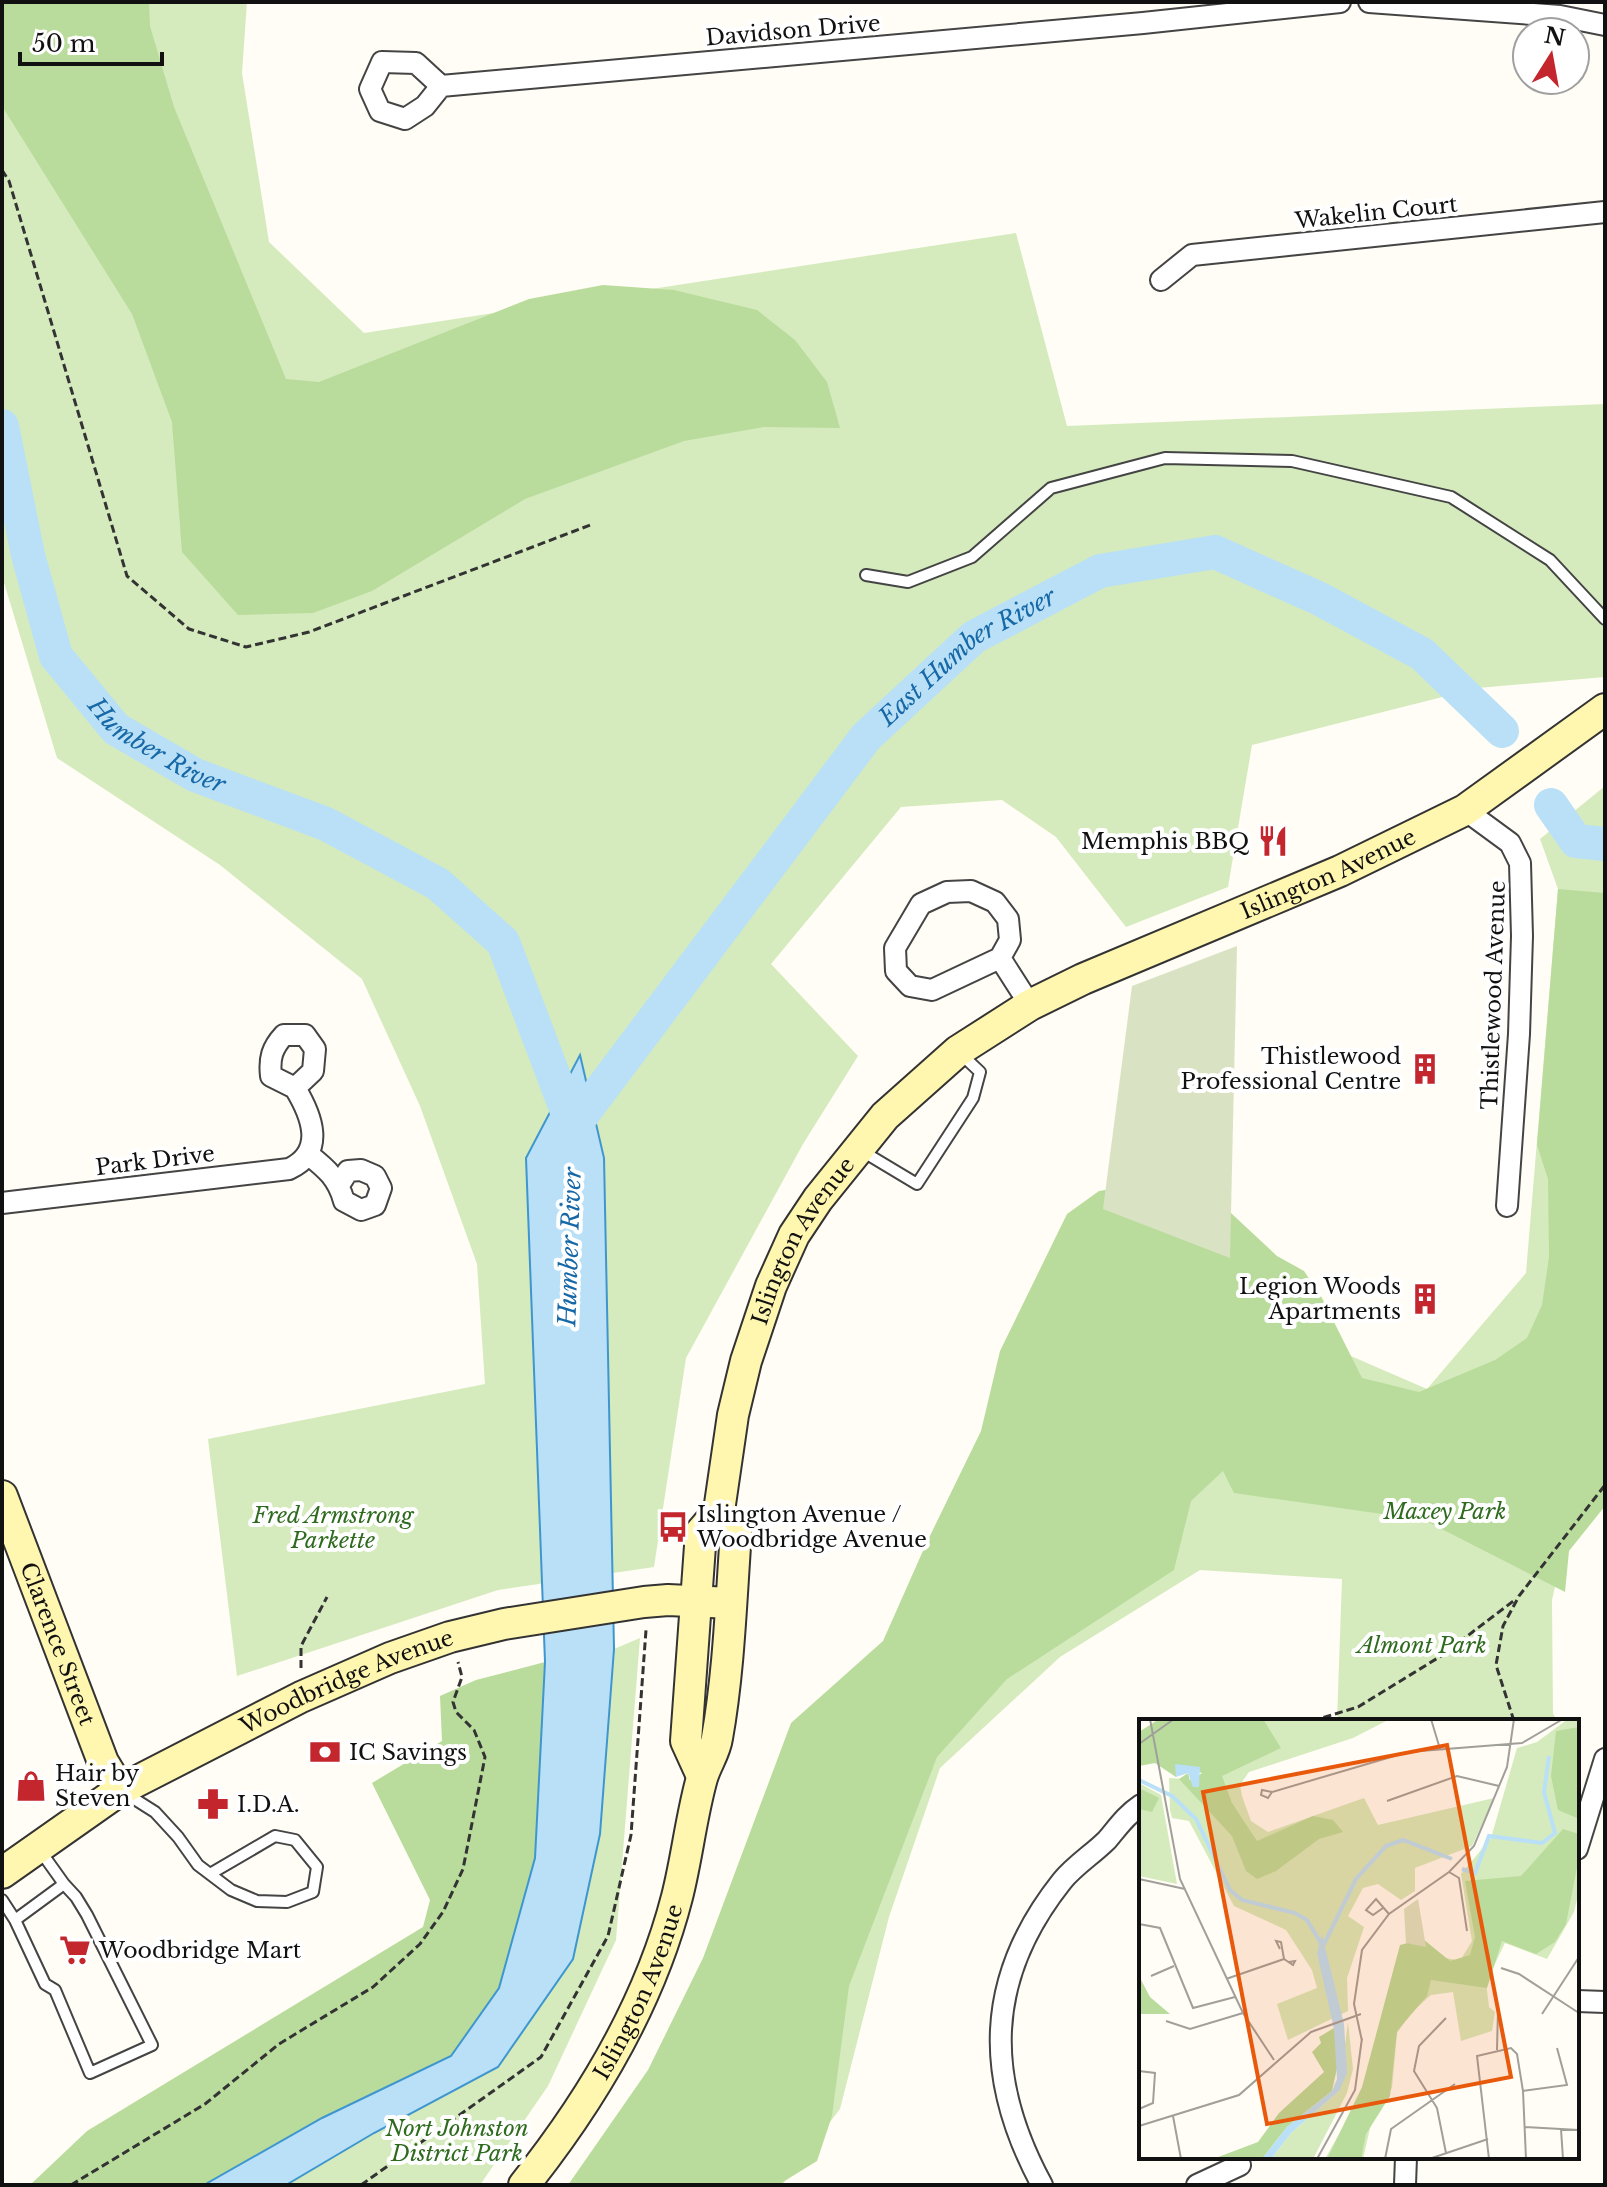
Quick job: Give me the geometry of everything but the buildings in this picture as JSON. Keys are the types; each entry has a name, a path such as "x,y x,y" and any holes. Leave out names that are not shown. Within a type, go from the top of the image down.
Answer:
{"main road":[{"name":"Islington Avenue","path":"702,1776 686,1741 701,1532 719,1511 733,1415 746,1361 771,1286 794,1235 856,1148 885,1116 958,1051 1030,1005 1097,973 1340,871 1465,810 1605,709"},
{"name":"Clarence Street","path":"2,1496 103,1762 120,1790"},
{"name":"Islington Avenue","path":"524,2185 547,2156 600,2075 642,1998 677,1899 702,1776 717,1742 736,1532 719,1511"},
{"name":"Woodbridge Avenue","path":"2,1873 120,1790 301,1697 390,1658 450,1637 504,1624 645,1616 695,1602 731,1603"}],"street":[{"name":"Davidson Drive","path":"441,86 1143,23 1340,2"},
{"path":"1369,2 1559,9 1605,25"},
{"name":"Wakelin Court","path":"1161,280 1192,255 1605,212"},
{"name":"Thistlewood Avenue","path":"1465,810 1510,843 1520,863 1522,936 1519,1034 1507,1206"},
{"path":"971,891 995,902 1008,919 1010,940 1000,958 932,990 910,986 896,971 895,948 921,904 947,892 971,891"},
{"path":"1000,958 1030,1005"},
{"path":"295,1088 308,1109 312,1130 309,1155 329,1170 339,1185"},
{"name":"Park Drive","path":"2,1203 289,1169 302,1163 309,1155"},
{"path":"1579,1843 1605,1759"},
{"path":"1042,2185 1009,2110 1000,2067 999,2029 1008,1990 1019,1949 1063,1880 1107,1840 1119,1822 1139,1807"},
{"path":"1579,2001 1605,2002"},
{"path":"1405,2185 1406,2159"},
{"path":"1197,2185 1240,2165"}],"lane":[{"path":"866,575 908,582 972,557 1051,488 1165,458 1292,461 1451,497 1550,560 1605,619"},
{"path":"856,1148 917,1184 973,1098 980,1072 958,1051"},
{"path":"120,1790 155,1812 198,1865 231,1890 257,1901 287,1902 313,1892 317,1867 295,1840 275,1836 210,1874"},
{"path":"2,1900 15,1920 45,1984 55,1990 90,2073 152,2045 87,1915 38,1847"},
{"path":"15,1920 64,1884"}],"path":[{"path":"2,170 9,181 127,576 189,629 246,647 309,632 593,524"},
{"path":"1513,1719 1496,1665 1503,1626 1519,1596 1605,1485"},
{"path":"1319,1719 1358,1707 1441,1656 1519,1596"},
{"path":"301,1668 301,1646 327,1597"},
{"path":"361,2185 541,2057 608,1936 631,1835 645,1616"},
{"path":"71,2185 205,2104 279,2044 373,1987 420,1944 443,1912 463,1869 485,1757 474,1730 456,1712 453,1702 462,1677 458,1662"}],"green space":[{"name":"Fred Armstrong Parkette","path":"2,2 247,2 242,73 269,242 364,333 1016,233 1067,426 1605,404 1605,677 1478,688 1252,745 1228,887 1126,927 1056,837 1002,800 901,807 771,964 858,1056 803,1144 686,1358 654,1567 498,1590 237,1676 208,1439 485,1384 477,1264 420,1106 362,979 220,865 57,758 2,576"},
{"path":"2,2 149,2 150,26 174,107 286,379 319,382 529,299 603,285 674,290 757,310 795,340 827,382 840,428 764,427 684,441 525,499 372,591 313,613 238,615 182,552 172,422 132,314 2,106"},
{"name":"Maxey Park","path":"1605,786 1605,1500 1562,1555 1552,1600 1553,1714 1557,1719 1337,1719 1342,1579 1200,1570 1060,1657 940,1768 889,1917 840,2109 782,2185 573,2185 651,2091 731,1901 1344,1353 1427,1389 1526,1273 1558,889 1540,839"},
{"name":"Maxey Park","path":"1558,889 1605,893 1605,1506 1569,1551 1565,1592 1424,1520 1234,1493 1223,1471 1191,1501 1174,1570 1007,1679 937,1757 849,1986 832,2116 817,2161 778,2185 568,2185 648,2070 703,1958 791,1723 883,1641 981,1431 1000,1351 1067,1214 1099,1191 1138,1185 1217,1200 1277,1256 1304,1271 1322,1298 1362,1378 1419,1392 1495,1360 1527,1338 1542,1305 1549,1257 1548,1179 1537,1145"},
{"path":"1237,946 1230,1258 1103,1209 1132,986"},
{"name":"Nort Johnston District Park","path":"640,1638 616,1940 548,2086 480,2185 286,2185 374,2133 498,2067 573,1959 600,1834 614,1649"},
{"path":"545,1662 535,1858 499,1988 451,2056 322,2118 204,2185 30,2185 87,2131 423,1927 430,1900 372,1783 442,1741 440,1696 476,1680"}],"water":[{"path":"580,1055 604,1158 614,1649 600,1834 573,1959 498,2067 374,2133 286,2185 204,2185 322,2118 451,2056 499,1988 535,1858 545,1662 526,1158"}],"waterway":[{"name":"Humber River","path":"2,426 28,555 56,656 116,729 195,775 326,824 438,884 503,942 573,1127 573,1136"},
{"name":"East Humber River","path":"573,1127 866,737 974,637 1100,571 1215,552 1320,599 1422,654 1502,731"},
{"name":"East Humber River","path":"1551,805 1576,841 1605,844"}],"place":[{"name":"Memphis BBQ","path":"1273,841"},
{"name":"Thistlewood Professional Centre","path":"1425,1069"},
{"name":"Legion Woods Apartments","path":"1425,1299"},
{"name":"Islington Avenue / Woodbridge Avenue","path":"673,1527"},
{"name":"IC Savings","path":"325,1752"},
{"name":"Hair by Steven","path":"31,1786"},
{"name":"I.D.A.","path":"213,1804"},
{"name":"Woodbridge Mart","path":"75,1950"}],"park label":[{"name":"Almont Park","path":"1422,1645"}]}
